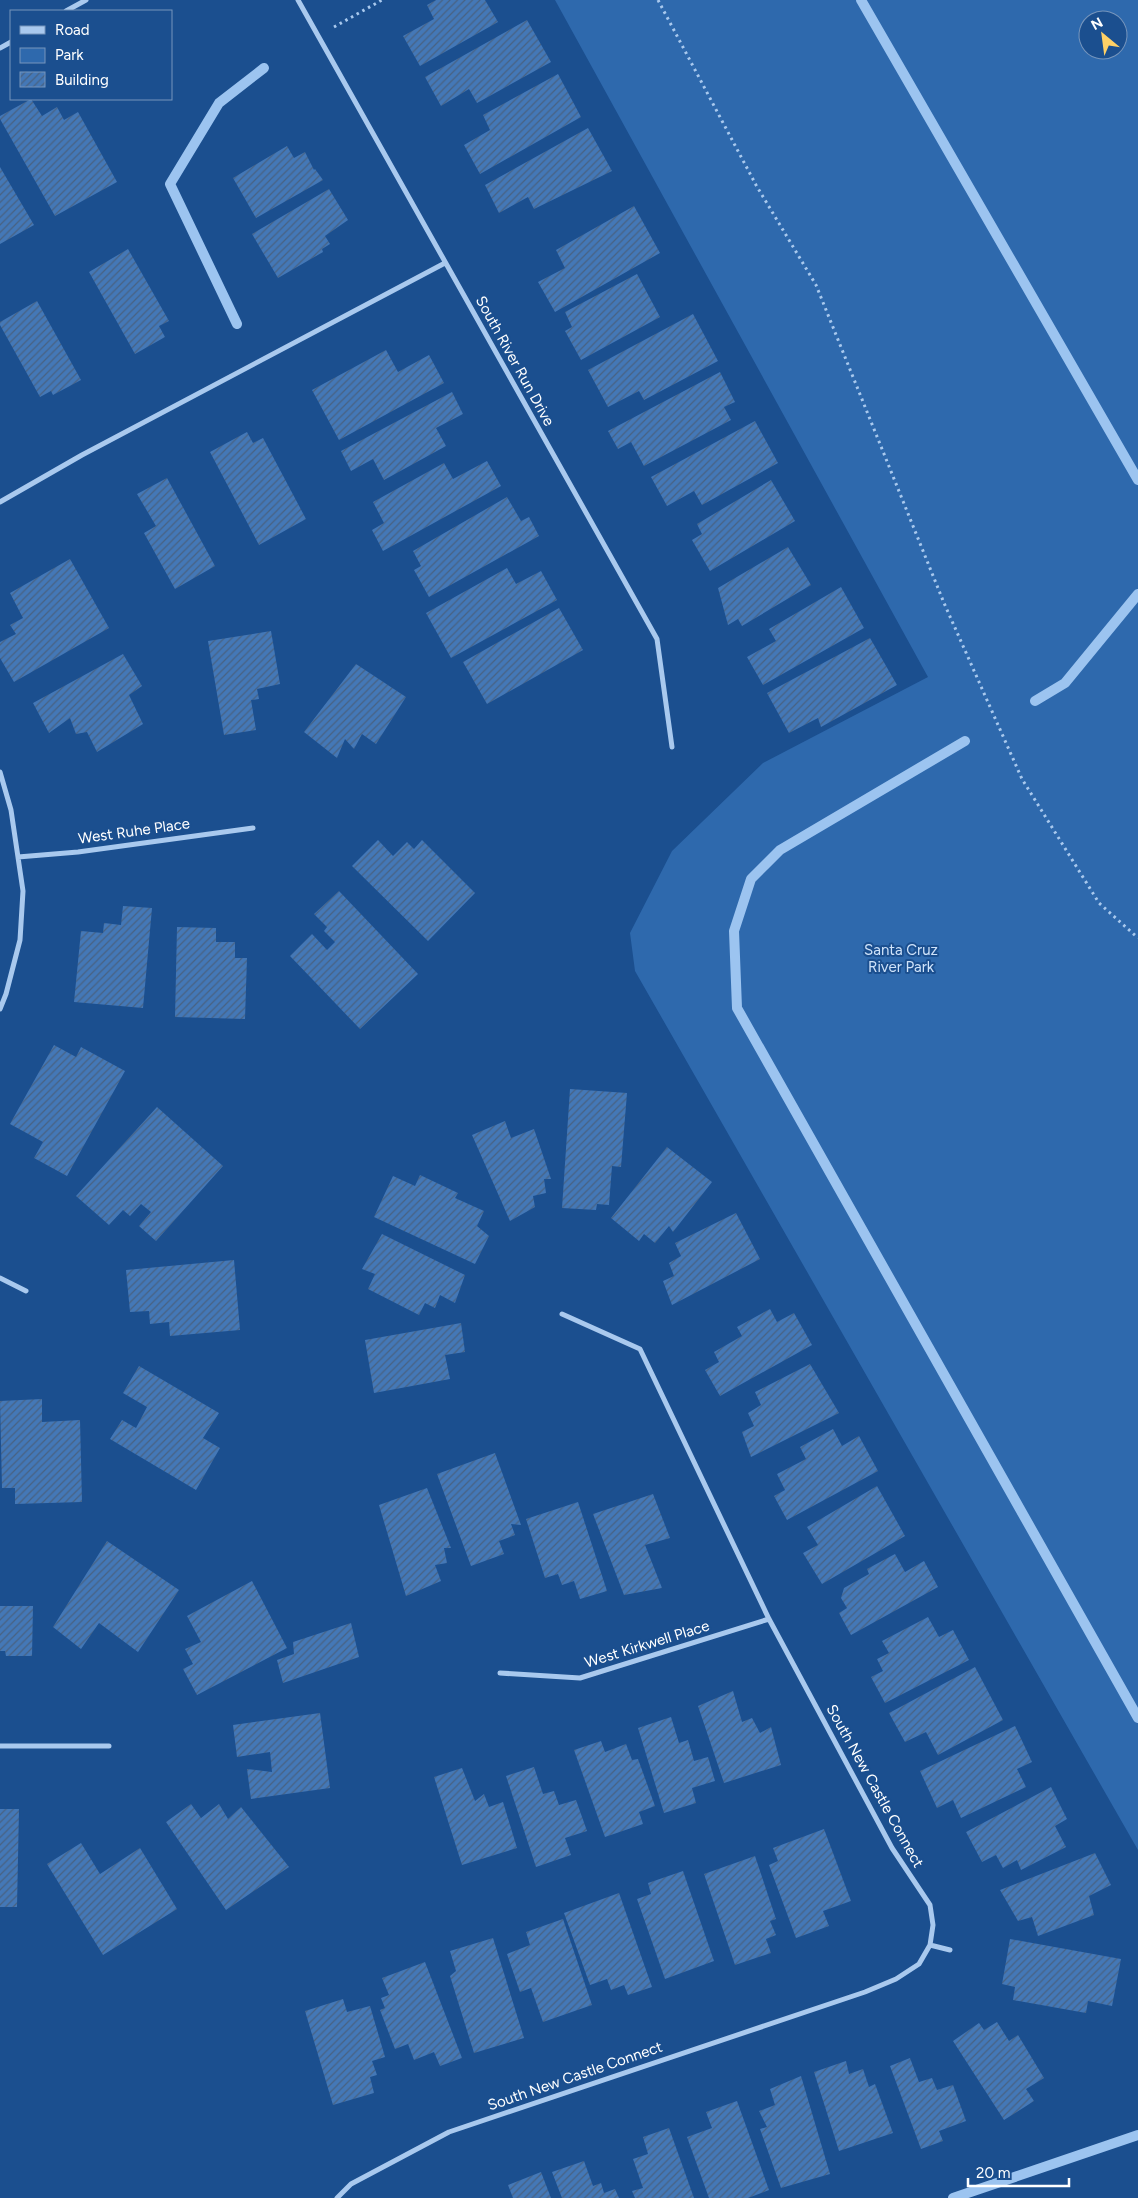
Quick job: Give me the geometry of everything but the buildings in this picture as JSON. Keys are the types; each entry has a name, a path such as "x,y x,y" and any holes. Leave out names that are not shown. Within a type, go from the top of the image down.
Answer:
{"street":[{"path":"68,10 86,0"},
{"name":"South River Run Drive","path":"298,0 657,639 672,747"},
{"path":"0,502 82,455 445,262"},
{"path":"0,772 11,810 23,891 20,940 6,994 0,1008"},
{"name":"West Ruhe Place","path":"18,857 78,852 253,828"},
{"path":"0,1278 26,1291"},
{"name":"South New Castle Connect","path":"337,2198 351,2184 449,2132 865,1992 896,1979 919,1964 930,1945 933,1926 930,1905 892,1848 769,1619 640,1349 562,1314"},
{"name":"West Kirkwell Place","path":"500,1673 580,1678 769,1619"},
{"path":"0,1746 109,1746"},
{"path":"930,1945 950,1950"}],"path":[{"path":"318,36 382,0"},
{"path":"658,0 756,185 816,285 944,603 1022,779 1099,903 1138,938"}],"green space":[{"name":"Santa Cruz River Park","path":"555,0 1138,0 1138,1850 635,971 630,933 672,851 763,763 928,677"}],"waterway":[{"path":"861,0 1138,480"},
{"path":"237,324 170,184 219,103 264,68"},
{"path":"1035,701 1065,683 1138,594"},
{"path":"965,741 780,850 751,879 734,931 737,1008 1138,1718"},
{"path":"953,2198 1138,2135"}]}
